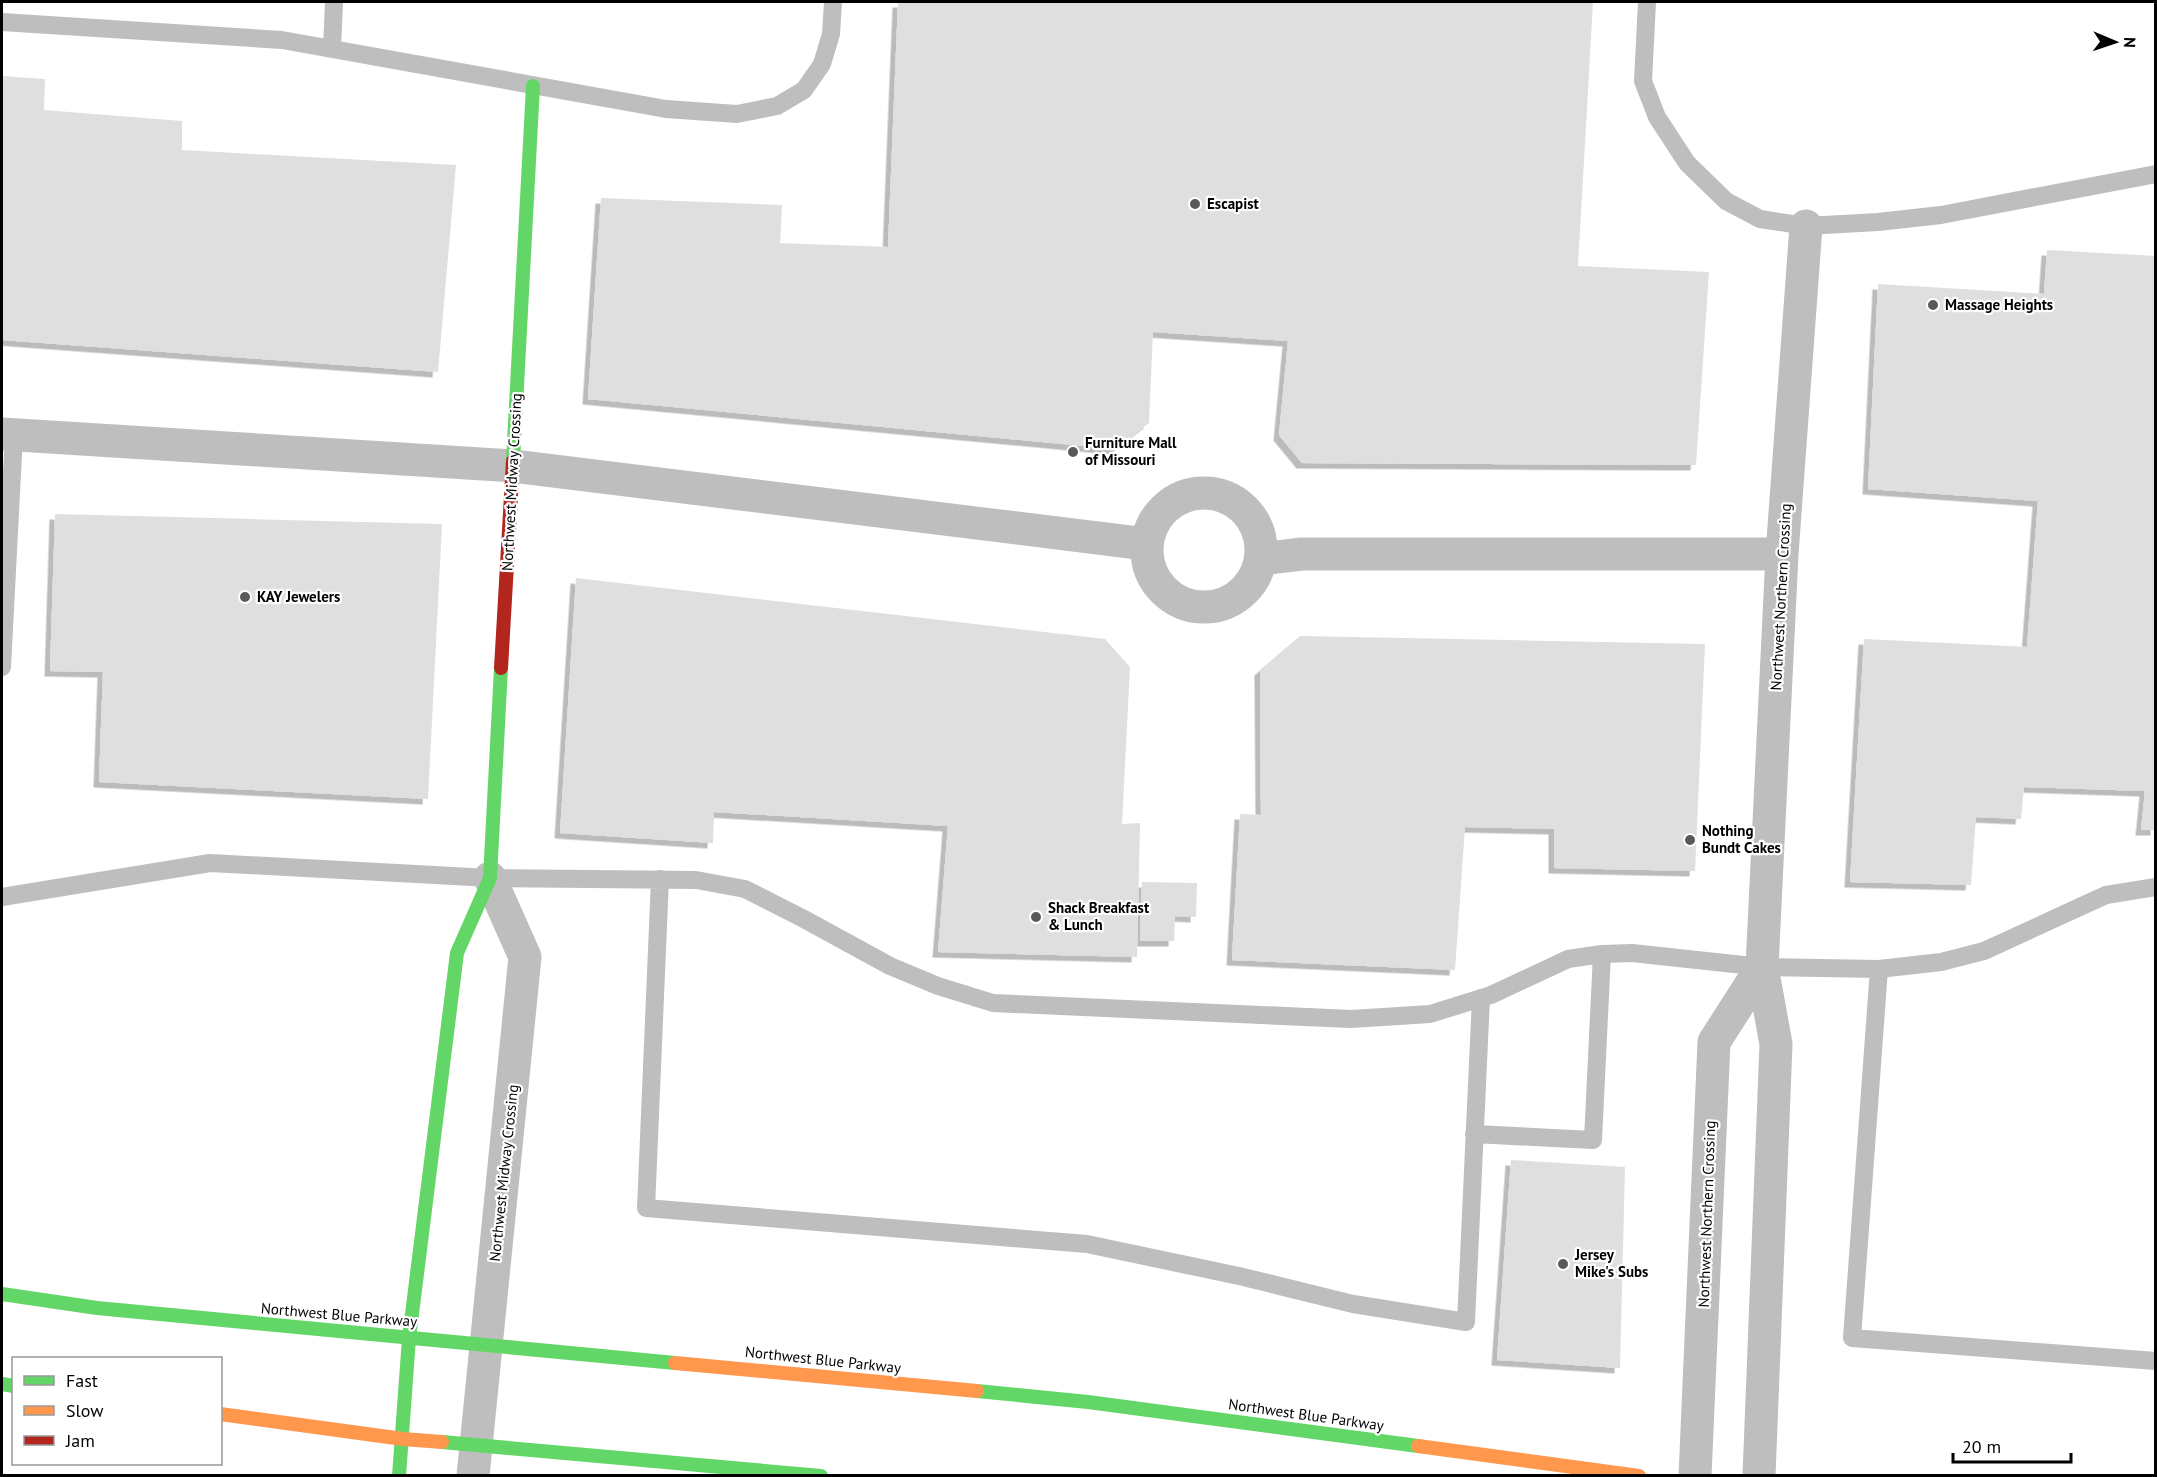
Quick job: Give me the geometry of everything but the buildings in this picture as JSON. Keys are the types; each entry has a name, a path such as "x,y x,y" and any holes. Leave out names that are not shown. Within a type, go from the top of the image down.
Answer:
{"street":[{"name":"Northwest Midway Crossing","path":"399,1476 409,1338 457,953 490,878 532,86"},
{"name":"Northwest Northern Crossing","path":"1759,1476 1776,1044 1762,967 1782,554 1806,226"},
{"path":"8,434 513,466 1146,544"},
{"path":"1211,492 1229,498 1244,508 1255,523 1261,541 1261,559 1254,578 1242,593 1225,604 1206,608 1178,601 1169,596 1155,582 1148,564 1146,544 1151,526 1161,511 1175,499 1192,493 1211,492"},
{"path":"1261,559 1302,554 1782,554"},
{"name":"Northwest Midway Crossing","path":"474,1460 525,957 490,878"},
{"name":"Northwest Northern Crossing","path":"1695,1476 1714,1042 1762,967"},
{"name":"Northwest Blue Parkway","path":"2,1294 97,1308 1088,1402 1639,1476"},
{"path":"222,1414 403,1439 474,1460 821,1476"}],"lane":[{"path":"332,49 334,2"},
{"path":"2,22 282,40 666,109 737,114 777,106 804,90 822,64 831,34 833,2"},
{"path":"1647,2 1643,81 1657,117 1687,163 1726,201 1760,219 1806,226 1878,222 1941,215 2156,174"},
{"path":"2,668 8,434"},
{"path":"2,897 210,863 490,878 696,880 745,889 890,966 938,986 993,1003 1352,1019 1430,1014 1481,998 1568,959 1602,954 1632,953 1762,967 1879,969 1941,962 1984,951 2106,895 2156,887"},
{"path":"660,879 646,1208 1087,1244 1239,1276 1353,1304 1466,1322 1481,998"},
{"path":"1474,1134 1593,1140 1602,954"},
{"path":"1879,969 1852,1338 2156,1361"}],"traffic: fast":[{"path":"513,461 533,86"},
{"path":"399,1476 409,1338 457,953 490,878 501,668"},
{"path":"2,1294 97,1308 675,1363"},
{"path":"2,1384 12,1386"},
{"path":"977,1391 1088,1402 1418,1446"},
{"path":"442,1442 821,1476"}],"traffic: slow":[{"path":"675,1363 977,1391"},
{"path":"222,1414 403,1439 442,1442"},
{"path":"1418,1446 1639,1476"}],"traffic: jam":[{"path":"501,668 513,461"}],"place":[{"name":"Escapist","path":"1195,204"},
{"name":"Massage Heights","path":"1933,305"},
{"name":"Furniture Mall of Missouri","path":"1073,452"},
{"name":"KAY Jewelers","path":"245,597"},
{"name":"Nothing Bundt Cakes","path":"1690,840"},
{"name":"Shack Breakfast & Lunch","path":"1036,917"},
{"name":"Jersey Mike's Subs","path":"1563,1264"}]}
